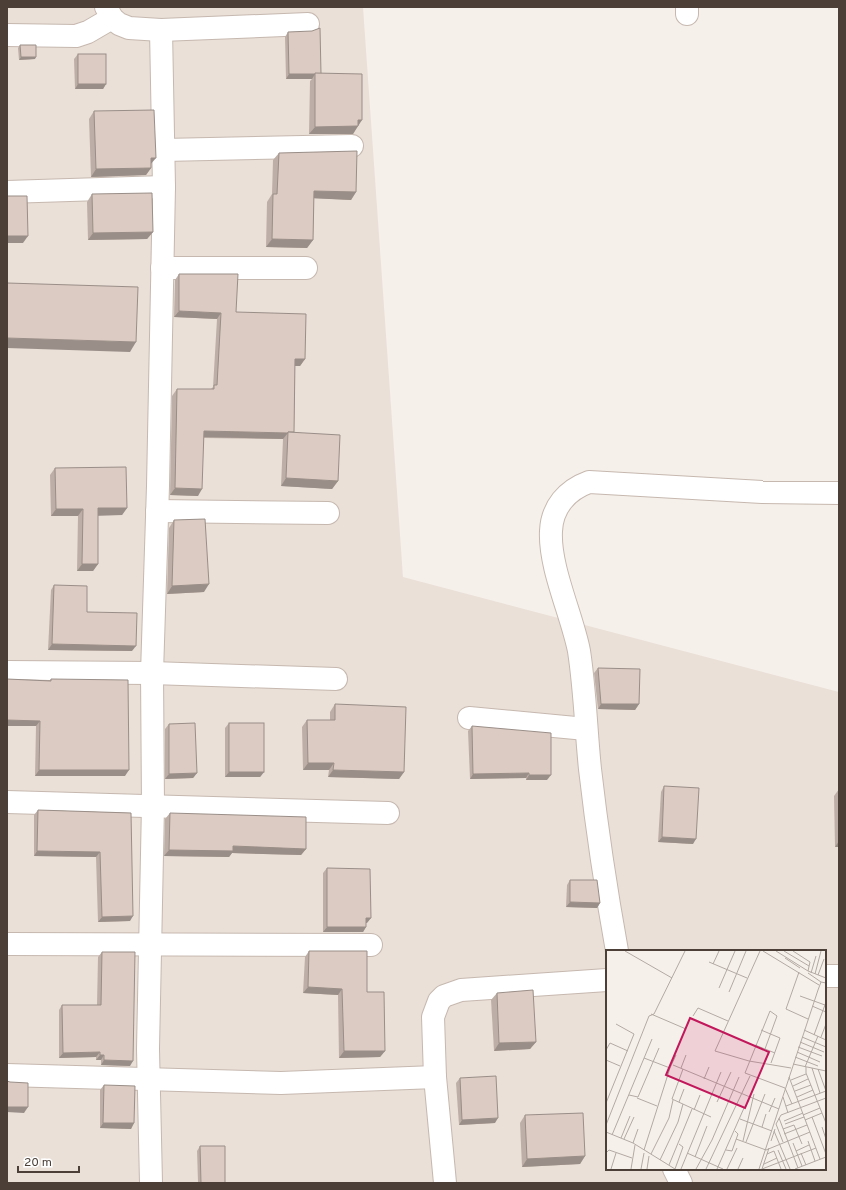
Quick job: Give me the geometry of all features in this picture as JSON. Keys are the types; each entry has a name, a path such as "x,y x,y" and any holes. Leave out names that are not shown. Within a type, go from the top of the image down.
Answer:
{"street":[{"path":"7,35 76,36 88,32 109,12 119,24 129,28 161,30 308,24"},
{"path":"150,1183 149,945 153,805 152,673 164,188 161,30"},
{"path":"163,150 352,146"},
{"path":"7,192 164,188"},
{"path":"162,268 306,268"},
{"path":"617,950 602,864 586,729 579,651 552,550 551,530 555,512 566,494 578,486 589,482 762,492 839,493"},
{"path":"157,511 328,513"},
{"path":"7,672 152,673 336,679"},
{"path":"469,718 586,729"},
{"path":"7,802 388,812"},
{"path":"7,944 371,945"},
{"path":"826,976 839,976"},
{"path":"445,1183 435,1077 433,1017 439,1001 444,996 461,990 606,980"},
{"path":"7,1075 281,1084 435,1077"},
{"path":"674,1170 681,1183"}],"shaded area":[{"path":"7,7 363,7 403,577 839,692 839,1183 7,1183"}],"building":[{"path":"320,28 321,74 289,74 288,32 312,31"},
{"path":"20,45 36,45 36,57 21,57"},
{"path":"78,54 106,54 106,84 78,84"},
{"path":"315,73 362,74 362,120 358,120 358,126 315,127"},
{"path":"154,110 156,158 151,158 151,168 96,169 94,111"},
{"path":"357,151 356,192 314,191 313,240 272,239 273,194 277,194 279,153"},
{"path":"152,193 153,232 93,233 92,194"},
{"path":"7,196 27,196 28,236 7,236"},
{"path":"179,274 238,274 236,312 306,314 305,359 295,359 294,432 204,431 202,489 175,488 177,389 214,389 214,385 217,385 221,313 179,311"},
{"path":"7,283 138,287 136,342 7,338"},
{"path":"288,432 340,435 338,481 286,478"},
{"path":"126,467 127,508 98,508 98,564 82,564 83,509 56,509 55,468"},
{"path":"205,519 209,584 172,586 174,520"},
{"path":"54,585 87,586 87,612 137,613 136,646 52,644"},
{"path":"598,668 640,669 639,704 601,704"},
{"path":"7,679 51,681 51,679 128,680 129,770 39,770 40,721 7,720"},
{"path":"335,704 406,707 404,772 333,770 334,763 308,763 307,720 335,720"},
{"path":"195,723 197,773 169,774 169,724"},
{"path":"229,723 264,723 264,772 229,772"},
{"path":"472,726 551,733 551,775 529,775 529,773 473,774"},
{"path":"664,786 699,788 696,839 662,837"},
{"path":"38,810 131,813 133,916 102,917 100,852 37,851"},
{"path":"170,813 306,817 306,849 233,846 233,851 169,850"},
{"path":"327,868 370,869 371,918 366,918 366,927 327,927"},
{"path":"570,880 597,880 600,903 570,902"},
{"path":"309,951 367,951 367,992 384,992 385,1051 344,1051 342,989 308,987"},
{"path":"102,952 135,952 133,1061 104,1060 104,1055 100,1055 100,1052 63,1053 62,1005 101,1005"},
{"path":"533,990 536,1042 499,1043 497,993"},
{"path":"496,1076 498,1118 462,1120 460,1078"},
{"path":"7,1081 28,1083 28,1107 7,1107"},
{"path":"104,1085 135,1086 134,1123 103,1123"},
{"path":"583,1113 585,1156 527,1159 525,1115"},
{"path":"200,1146 225,1146 225,1183 201,1183"}]}
